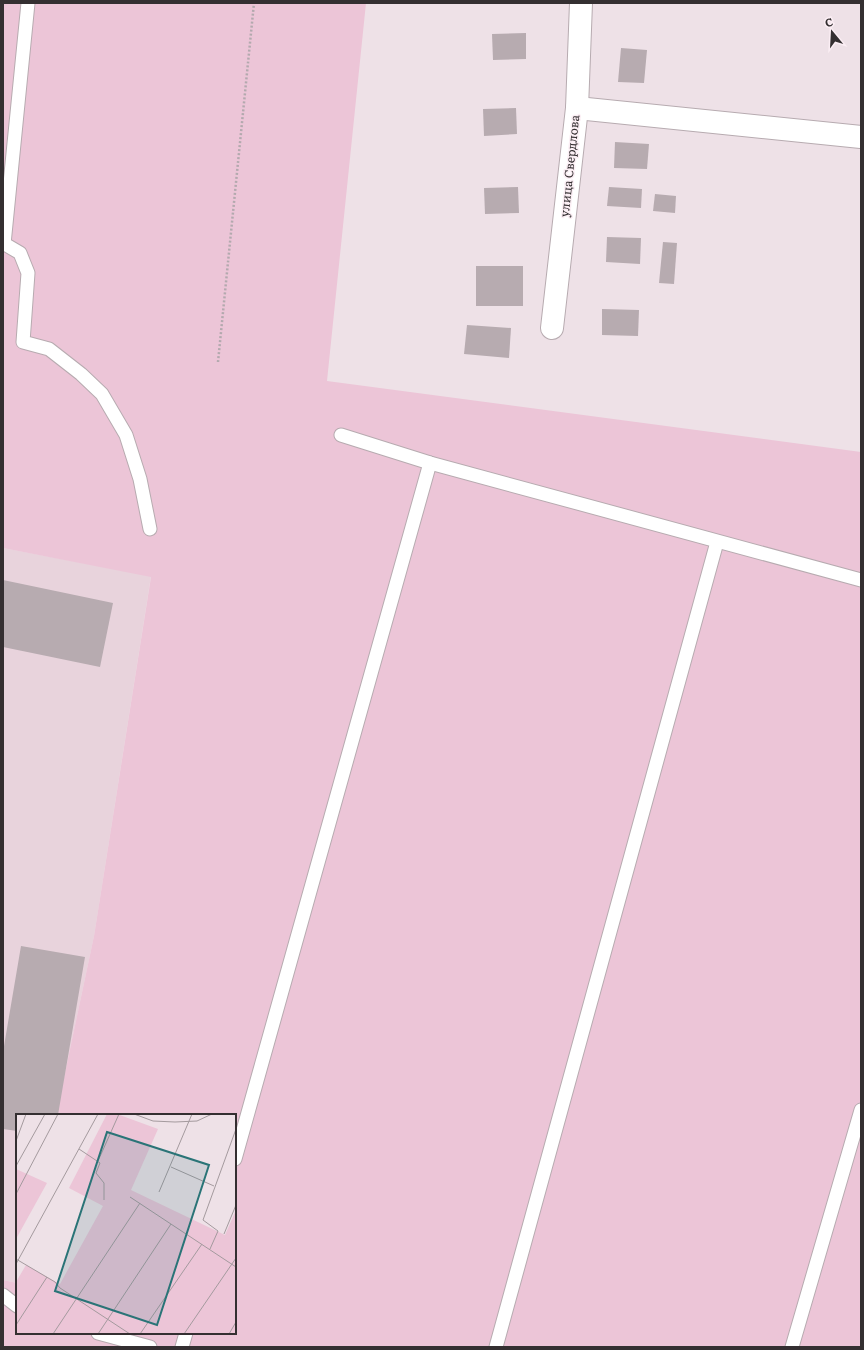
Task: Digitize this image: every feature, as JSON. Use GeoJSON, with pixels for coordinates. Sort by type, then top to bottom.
{"type":"FeatureCollection","features":[{"type":"Feature","properties":{"kind":"street","name":"улица Свердлова"},"geometry":{"type":"LineString","coordinates":[[552,328],[577,108],[581,3]]}},
{"type":"Feature","properties":{"kind":"street"},"geometry":{"type":"LineString","coordinates":[[577,108],[861,136]]}},
{"type":"Feature","properties":{"kind":"lane"},"geometry":{"type":"LineString","coordinates":[[28,3],[4,244],[20,253],[28,273],[23,342],[49,350],[81,374],[102,394],[126,435],[140,480],[150,529]]}},
{"type":"Feature","properties":{"kind":"lane"},"geometry":{"type":"LineString","coordinates":[[341,435],[430,463],[861,580]]}},
{"type":"Feature","properties":{"kind":"lane"},"geometry":{"type":"LineString","coordinates":[[236,1154],[430,463]]}},
{"type":"Feature","properties":{"kind":"lane"},"geometry":{"type":"LineString","coordinates":[[496,1347],[717,542]]}},
{"type":"Feature","properties":{"kind":"lane"},"geometry":{"type":"LineString","coordinates":[[792,1347],[861,1110]]}},
{"type":"Feature","properties":{"kind":"lane"},"geometry":{"type":"LineString","coordinates":[[3,1295],[16,1305]]}},
{"type":"Feature","properties":{"kind":"lane"},"geometry":{"type":"LineString","coordinates":[[102,1334],[150,1347]]}},
{"type":"Feature","properties":{"kind":"lane"},"geometry":{"type":"LineString","coordinates":[[182,1347],[186,1334]]}},
{"type":"Feature","properties":{"kind":"path"},"geometry":{"type":"LineString","coordinates":[[218,362],[254,3]]}},
{"type":"Feature","properties":{"kind":"shaded area"},"geometry":{"type":"Polygon","coordinates":[[[3,3],[366,3],[327,381],[861,452],[861,1347],[3,1347],[3,1280],[16,1283],[16,1334],[236,1334],[236,1114],[56,1114],[94,936],[151,577],[3,548],[3,3]]]}},
{"type":"Feature","properties":{"kind":"shaded area"},"geometry":{"type":"Polygon","coordinates":[[[3,548],[151,576],[94,936],[56,1114],[16,1114],[16,1283],[3,1280],[3,548]]]}},
{"type":"Feature","properties":{"kind":"building"},"geometry":{"type":"Polygon","coordinates":[[[526,33],[526,59],[493,60],[492,34],[526,33]]]}},
{"type":"Feature","properties":{"kind":"building"},"geometry":{"type":"Polygon","coordinates":[[[621,48],[647,50],[644,83],[618,82],[621,48]]]}},
{"type":"Feature","properties":{"kind":"building"},"geometry":{"type":"Polygon","coordinates":[[[516,108],[517,134],[484,136],[483,109],[516,108]]]}},
{"type":"Feature","properties":{"kind":"building"},"geometry":{"type":"Polygon","coordinates":[[[615,142],[649,144],[647,169],[614,168],[615,142]]]}},
{"type":"Feature","properties":{"kind":"building"},"geometry":{"type":"Polygon","coordinates":[[[518,187],[519,213],[485,214],[484,188],[518,187]]]}},
{"type":"Feature","properties":{"kind":"building"},"geometry":{"type":"Polygon","coordinates":[[[609,187],[642,189],[641,208],[607,206],[609,187]]]}},
{"type":"Feature","properties":{"kind":"building"},"geometry":{"type":"Polygon","coordinates":[[[655,194],[676,196],[675,213],[653,211],[655,194]]]}},
{"type":"Feature","properties":{"kind":"building"},"geometry":{"type":"Polygon","coordinates":[[[607,237],[641,238],[640,264],[606,262],[607,237]]]}},
{"type":"Feature","properties":{"kind":"building"},"geometry":{"type":"Polygon","coordinates":[[[663,242],[677,243],[674,284],[659,283],[663,242]]]}},
{"type":"Feature","properties":{"kind":"building"},"geometry":{"type":"Polygon","coordinates":[[[476,266],[523,266],[523,306],[476,306],[476,266]]]}},
{"type":"Feature","properties":{"kind":"building"},"geometry":{"type":"Polygon","coordinates":[[[602,309],[639,310],[638,336],[602,335],[602,309]]]}},
{"type":"Feature","properties":{"kind":"building"},"geometry":{"type":"Polygon","coordinates":[[[467,325],[511,328],[509,358],[464,354],[467,325]]]}},
{"type":"Feature","properties":{"kind":"building"},"geometry":{"type":"Polygon","coordinates":[[[3,580],[113,603],[100,667],[3,647],[3,580]]]}},
{"type":"Feature","properties":{"kind":"building"},"geometry":{"type":"Polygon","coordinates":[[[21,946],[85,957],[58,1114],[16,1114],[16,1131],[3,1129],[3,1052],[21,946]]]}}]}
